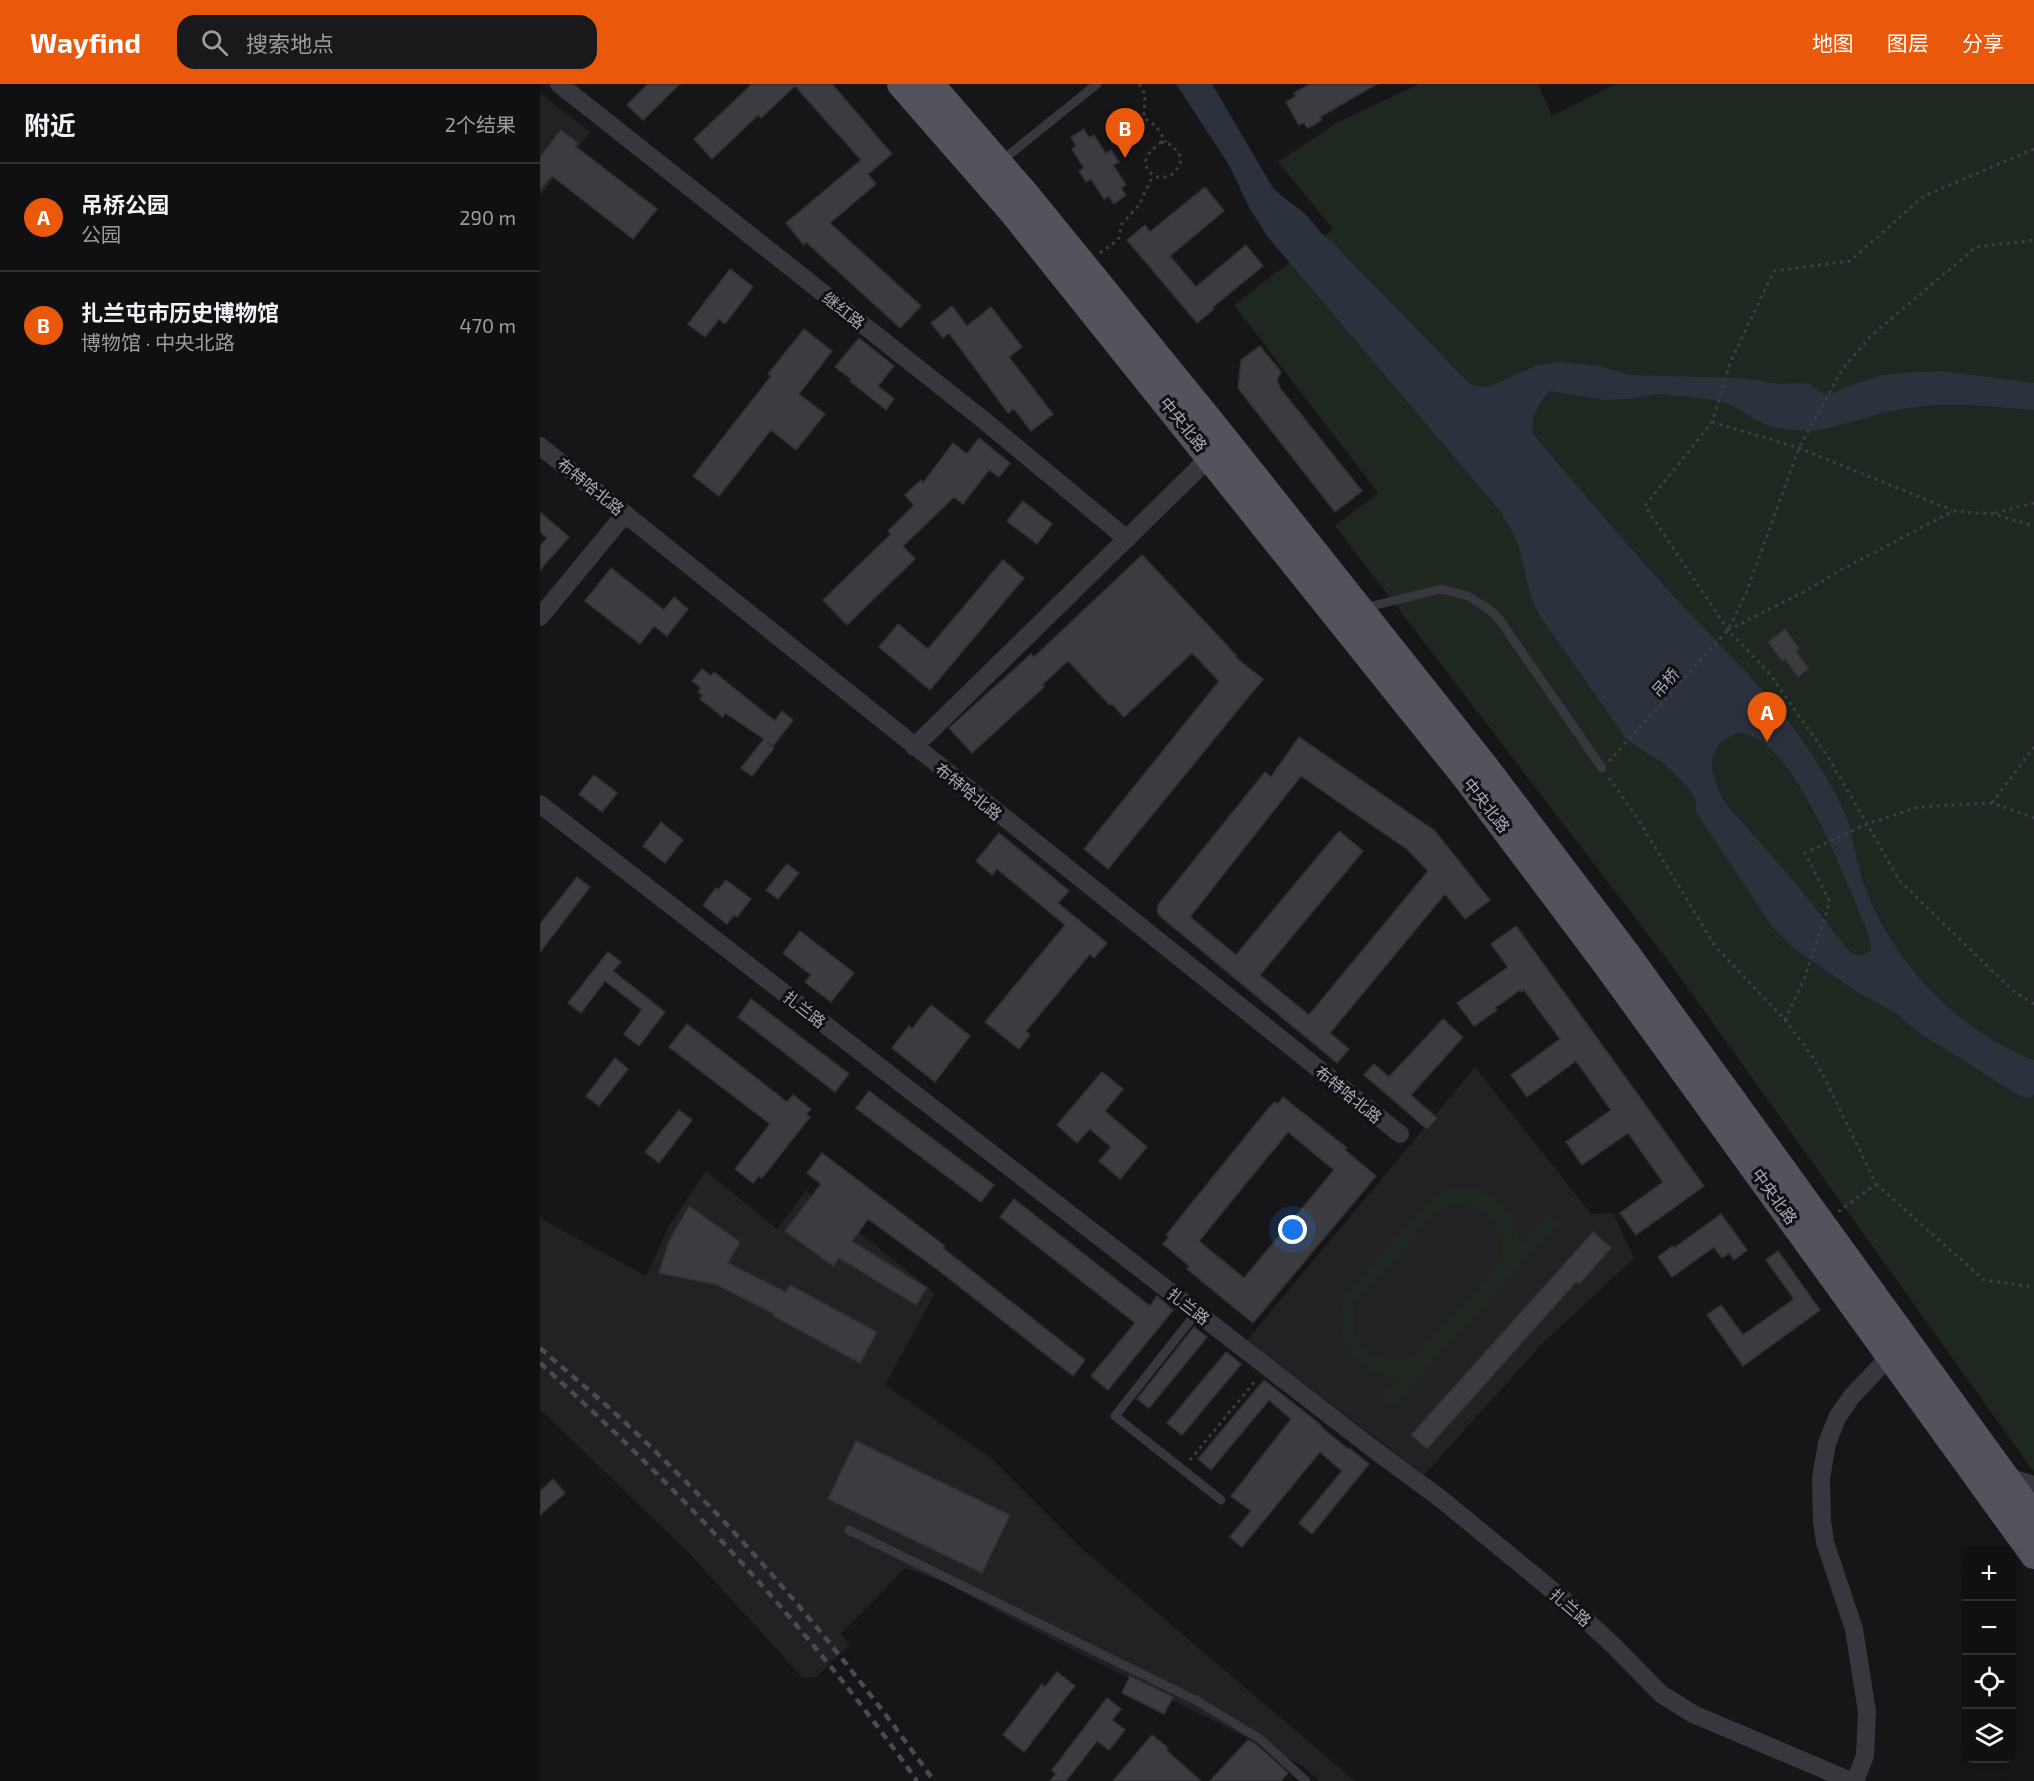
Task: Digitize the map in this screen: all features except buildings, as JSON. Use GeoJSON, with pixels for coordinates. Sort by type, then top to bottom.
{"type":"FeatureCollection","features":[{"type":"Feature","properties":{"kind":"main road","name":"中央北路"},"geometry":{"type":"LineString","coordinates":[[901,84],[1011,210],[1468,780],[1535,867],[2034,1555]]}},
{"type":"Feature","properties":{"kind":"main road","name":"中央北路"},"geometry":{"type":"LineString","coordinates":[[930,84],[998,163],[1214,426],[1559,863],[2034,1517]]}},
{"type":"Feature","properties":{"kind":"street","name":"继红路"},"geometry":{"type":"LineString","coordinates":[[559,84],[981,418],[1127,539]]}},
{"type":"Feature","properties":{"kind":"street","name":"布特哈北路"},"geometry":{"type":"LineString","coordinates":[[540,446],[1400,1134]]}},
{"type":"Feature","properties":{"kind":"street"},"geometry":{"type":"LineString","coordinates":[[914,747],[1210,457]]}},
{"type":"Feature","properties":{"kind":"street"},"geometry":{"type":"LineString","coordinates":[[540,617],[625,514]]}},
{"type":"Feature","properties":{"kind":"street","name":"扎兰路"},"geometry":{"type":"LineString","coordinates":[[540,804],[1441,1499],[1563,1599],[1671,1702],[1693,1714],[1853,1781]]}},
{"type":"Feature","properties":{"kind":"street"},"geometry":{"type":"LineString","coordinates":[[1853,1781],[1865,1756],[1867,1712],[1854,1629],[1825,1542],[1821,1479],[1827,1443],[1838,1416],[1852,1396],[1891,1355]]}},
{"type":"Feature","properties":{"kind":"street"},"geometry":{"type":"LineString","coordinates":[[2005,1476],[2034,1485]]}},
{"type":"Feature","properties":{"kind":"lane"},"geometry":{"type":"LineString","coordinates":[[998,163],[1097,84]]}},
{"type":"Feature","properties":{"kind":"lane"},"geometry":{"type":"LineString","coordinates":[[1359,609],[1441,589],[1462,594],[1480,602],[1499,619],[1602,768]]}},
{"type":"Feature","properties":{"kind":"lane"},"geometry":{"type":"LineString","coordinates":[[1197,1312],[1114,1416],[1221,1500]]}},
{"type":"Feature","properties":{"kind":"lane"},"geometry":{"type":"LineString","coordinates":[[849,1530],[1199,1702],[1260,1739],[1306,1781]]}},
{"type":"Feature","properties":{"kind":"path"},"geometry":{"type":"LineString","coordinates":[[1139,84],[1145,94],[1144,118],[1156,126],[1166,142],[1172,145],[1181,157],[1179,168],[1171,175],[1165,177],[1154,175],[1146,167],[1146,157],[1161,142],[1166,142]]}},
{"type":"Feature","properties":{"kind":"path"},"geometry":{"type":"LineString","coordinates":[[2034,149],[1924,196],[1851,261],[1774,271],[1730,363],[1712,422],[1645,506],[1728,630],[1769,674],[1828,758],[1900,881],[2013,991],[2034,1004]]}},
{"type":"Feature","properties":{"kind":"path"},"geometry":{"type":"LineString","coordinates":[[1083,266],[1118,240],[1122,224],[1139,205],[1154,175]]}},
{"type":"Feature","properties":{"kind":"path"},"geometry":{"type":"LineString","coordinates":[[1728,630],[1747,591],[1799,448],[1843,368],[1872,335],[1976,247],[2034,240]]}},
{"type":"Feature","properties":{"kind":"path"},"geometry":{"type":"LineString","coordinates":[[1712,422],[1799,448],[1953,511],[1993,514],[2034,526]]}},
{"type":"Feature","properties":{"kind":"path"},"geometry":{"type":"LineString","coordinates":[[1993,514],[2034,503]]}},
{"type":"Feature","properties":{"kind":"path"},"geometry":{"type":"LineString","coordinates":[[1728,630],[1800,594],[1953,511]]}},
{"type":"Feature","properties":{"kind":"path","name":"吊桥"},"geometry":{"type":"LineString","coordinates":[[1620,749],[1728,630]]}},
{"type":"Feature","properties":{"kind":"path"},"geometry":{"type":"LineString","coordinates":[[1992,803],[2034,747]]}},
{"type":"Feature","properties":{"kind":"path"},"geometry":{"type":"LineString","coordinates":[[1602,768],[1638,819],[1715,946],[1785,1020],[1806,1047],[1824,1077],[1876,1184],[1984,1280],[2034,1287]]}},
{"type":"Feature","properties":{"kind":"path"},"geometry":{"type":"LineString","coordinates":[[1785,1020],[1805,977],[1830,902],[1805,853],[1857,828],[1918,807],[1992,803],[2034,818]]}},
{"type":"Feature","properties":{"kind":"path"},"geometry":{"type":"LineString","coordinates":[[1822,1223],[1876,1184]]}},
{"type":"Feature","properties":{"kind":"path"},"geometry":{"type":"LineString","coordinates":[[1183,1469],[1267,1367]]}},
{"type":"Feature","properties":{"kind":"shaded area"},"geometry":{"type":"Polygon","coordinates":[[[1419,84],[1538,84],[1552,116],[1616,84],[2034,84],[2034,1472],[1666,958],[1335,526],[1378,493],[1234,305],[1333,229],[1278,162],[1336,123],[1419,84]]]}},
{"type":"Feature","properties":{"kind":"shaded area"},"geometry":{"type":"Polygon","coordinates":[[[540,93],[590,132],[540,196],[540,93]]]}},
{"type":"Feature","properties":{"kind":"shaded area"},"geometry":{"type":"Polygon","coordinates":[[[1475,1067],[1591,1214],[1613,1213],[1634,1258],[1541,1345],[1424,1475],[1247,1340],[1475,1067]]]}},
{"type":"Feature","properties":{"kind":"shaded area"},"geometry":{"type":"Polygon","coordinates":[[[706,1171],[777,1229],[806,1190],[935,1293],[885,1385],[991,1458],[1081,1548],[1355,1781],[1320,1781],[1303,1766],[948,1584],[905,1568],[841,1634],[850,1645],[816,1677],[803,1678],[691,1555],[540,1409],[540,1218],[646,1276],[669,1226],[706,1171]]]}},
{"type":"Feature","properties":{"kind":"shaded area"},"geometry":{"type":"Polygon","coordinates":[[[1452,1189],[1475,1190],[1495,1198],[1503,1205],[1514,1222],[1520,1245],[1549,1213],[1560,1223],[1392,1407],[1381,1397],[1399,1378],[1369,1369],[1349,1351],[1343,1339],[1340,1311],[1344,1295],[1433,1197],[1452,1189]],[[1456,1205],[1439,1210],[1357,1301],[1354,1329],[1366,1349],[1376,1356],[1402,1359],[1416,1355],[1499,1264],[1501,1242],[1494,1223],[1487,1215],[1468,1206],[1456,1205]]]}},
{"type":"Feature","properties":{"kind":"water"},"geometry":{"type":"Polygon","coordinates":[[[1176,84],[1212,84],[1273,188],[1303,212],[1470,384],[1476,386],[1490,386],[1535,366],[1559,362],[1600,366],[1629,375],[1740,378],[1779,384],[1802,383],[1810,384],[1823,393],[1830,394],[1883,375],[1922,372],[1942,371],[2034,383],[2034,410],[1971,405],[1924,406],[1896,410],[1813,431],[1788,430],[1770,426],[1730,404],[1717,400],[1661,394],[1605,400],[1550,391],[1536,411],[1533,434],[1667,589],[1749,675],[1795,730],[1840,802],[1849,825],[1859,869],[1868,895],[1896,948],[1934,994],[1957,1015],[1981,1033],[2034,1060],[2034,1095],[2030,1098],[2020,1096],[1915,1030],[1897,1014],[1857,992],[1792,947],[1771,925],[1696,812],[1696,800],[1690,790],[1666,765],[1627,740],[1542,619],[1530,592],[1518,544],[1500,511],[1267,236],[1250,209],[1229,165],[1176,84]],[[1738,733],[1718,746],[1712,763],[1720,794],[1850,952],[1863,955],[1871,950],[1869,935],[1817,817],[1779,757],[1758,739],[1738,733]]]}},
{"type":"Feature","properties":{"kind":"railway"},"geometry":{"type":"LineString","coordinates":[[540,1348],[663,1459],[746,1546],[825,1637],[934,1781]]}},
{"type":"Feature","properties":{"kind":"railway"},"geometry":{"type":"LineString","coordinates":[[540,1363],[643,1460],[740,1561],[832,1668],[917,1781]]}},
{"type":"Feature","properties":{"kind":"place","name":"扎兰屯市历史博物馆"},"geometry":{"type":"Point","coordinates":[1125,158]}},
{"type":"Feature","properties":{"kind":"place","name":"吊桥公园"},"geometry":{"type":"Point","coordinates":[1767,742]}}]}
